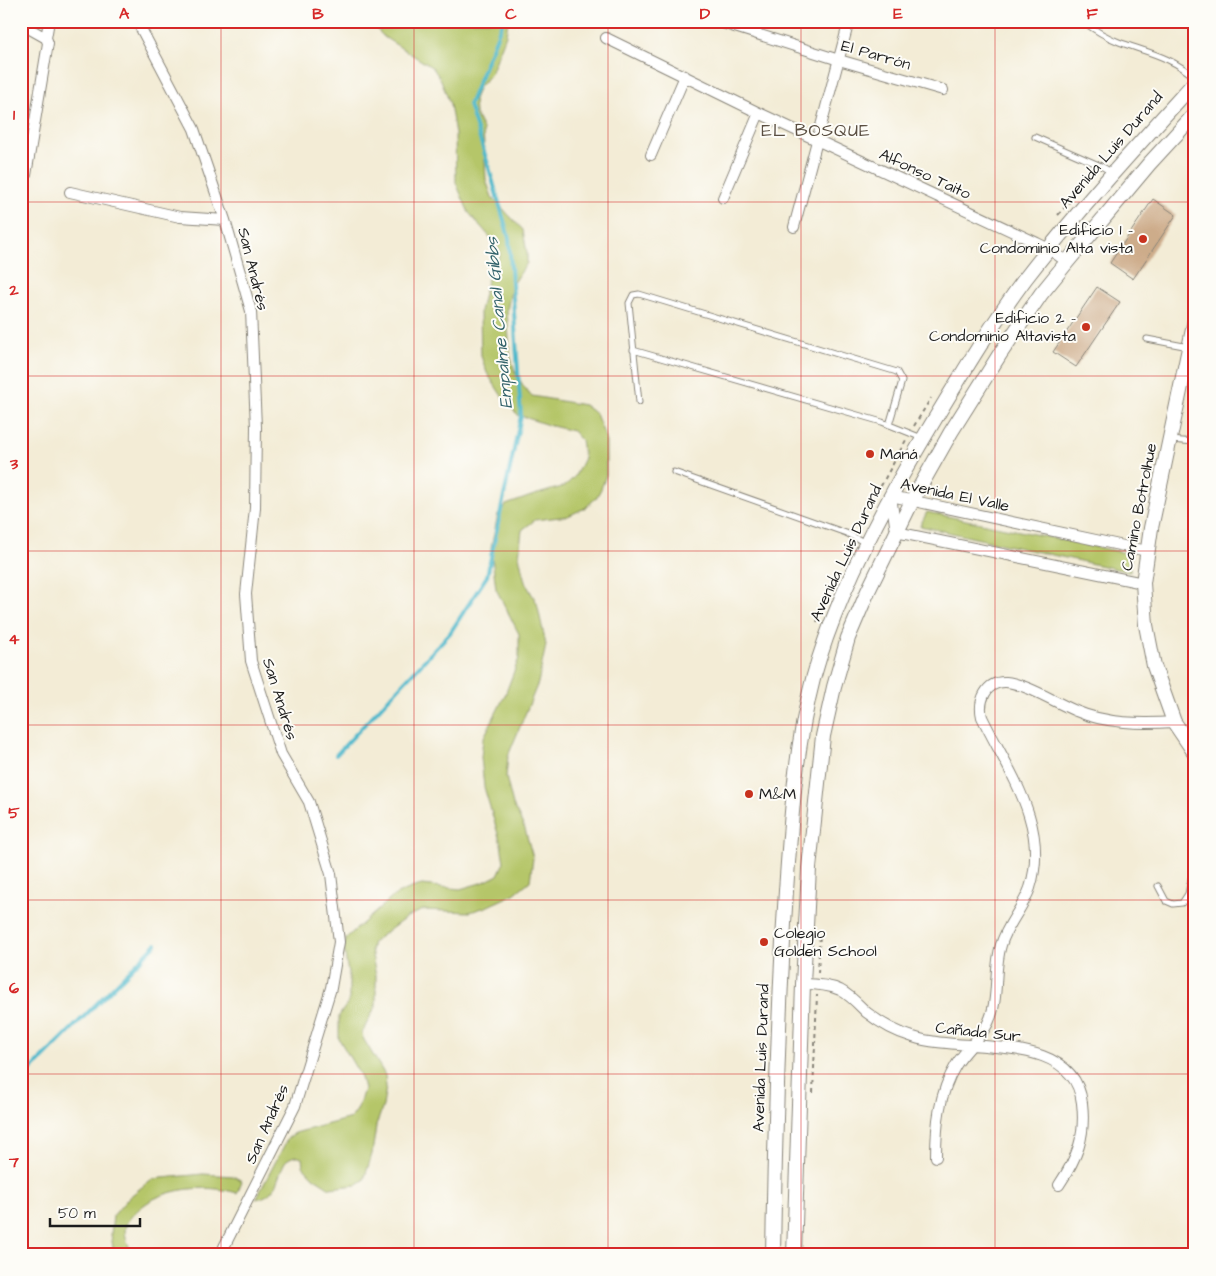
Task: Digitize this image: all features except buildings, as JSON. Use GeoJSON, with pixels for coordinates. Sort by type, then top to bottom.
{"type":"FeatureCollection","features":[{"type":"Feature","properties":{"kind":"street"},"geometry":{"type":"LineString","coordinates":[[26,175],[48,43],[46,38],[49,21]]}},
{"type":"Feature","properties":{"kind":"street","name":"San Andrés"},"geometry":{"type":"LineString","coordinates":[[138,21],[194,129],[225,220],[251,312],[256,427],[255,508],[246,594],[251,661],[281,754],[309,802],[331,874],[339,942],[331,988],[295,1106],[224,1247],[223,1255]]}},
{"type":"Feature","properties":{"kind":"street","name":"El Parrón"},"geometry":{"type":"LineString","coordinates":[[716,21],[839,60],[943,90]]}},
{"type":"Feature","properties":{"kind":"street"},"geometry":{"type":"LineString","coordinates":[[794,228],[849,21]]}},
{"type":"Feature","properties":{"kind":"street"},"geometry":{"type":"LineString","coordinates":[[21,24],[46,38]]}},
{"type":"Feature","properties":{"kind":"street","name":"Alfonso Taito"},"geometry":{"type":"LineString","coordinates":[[606,38],[759,113],[1049,249],[1067,262]]}},
{"type":"Feature","properties":{"kind":"street"},"geometry":{"type":"LineString","coordinates":[[651,155],[685,76]]}},
{"type":"Feature","properties":{"kind":"street","name":"Avenida Luis Durand"},"geometry":{"type":"LineString","coordinates":[[773,1255],[783,934],[789,849],[800,749],[807,706],[820,656],[838,606],[866,544],[891,496],[916,436],[1002,311],[1049,249],[1113,173],[1195,82]]}},
{"type":"Feature","properties":{"kind":"street"},"geometry":{"type":"LineString","coordinates":[[723,198],[759,113]]}},
{"type":"Feature","properties":{"kind":"street"},"geometry":{"type":"LineString","coordinates":[[794,1255],[803,984],[814,814],[828,711],[840,662],[851,630],[912,501],[951,432],[1000,354],[1041,294],[1067,262],[1149,164],[1195,114]]}},
{"type":"Feature","properties":{"kind":"street"},"geometry":{"type":"LineString","coordinates":[[70,192],[180,217],[225,220]]}},
{"type":"Feature","properties":{"kind":"street","name":"Camino Botrolhue"},"geometry":{"type":"LineString","coordinates":[[1195,320],[1191,355],[1170,440],[1147,551],[1143,583],[1146,625],[1154,666],[1174,722],[1195,753]]}},
{"type":"Feature","properties":{"kind":"street","name":"Avenida El Valle"},"geometry":{"type":"LineString","coordinates":[[896,532],[891,496],[1147,551]]}},
{"type":"Feature","properties":{"kind":"street"},"geometry":{"type":"LineString","coordinates":[[896,532],[1143,583]]}},
{"type":"Feature","properties":{"kind":"street"},"geometry":{"type":"LineString","coordinates":[[936,1157],[937,1127],[943,1094],[956,1065],[983,1032],[991,1016],[995,1001],[1000,948],[1005,934],[1027,897],[1034,863],[1034,836],[1027,807],[982,717],[981,704],[985,693],[994,685],[1005,682],[1030,690],[1078,712],[1095,717],[1132,722],[1174,722]]}},
{"type":"Feature","properties":{"kind":"street","name":"Cañada Sur"},"geometry":{"type":"LineString","coordinates":[[803,984],[840,990],[879,1021],[906,1035],[942,1044],[972,1044],[1019,1050],[1049,1059],[1064,1067],[1075,1080],[1081,1094],[1083,1126],[1082,1138],[1076,1158],[1059,1185]]}},
{"type":"Feature","properties":{"kind":"lane"},"geometry":{"type":"LineString","coordinates":[[1082,21],[1116,41],[1172,61],[1195,78]]}},
{"type":"Feature","properties":{"kind":"lane"},"geometry":{"type":"LineString","coordinates":[[1035,137],[1113,173]]}},
{"type":"Feature","properties":{"kind":"lane"},"geometry":{"type":"LineString","coordinates":[[638,402],[629,303],[633,295],[639,294],[898,372],[902,381],[890,425]]}},
{"type":"Feature","properties":{"kind":"lane"},"geometry":{"type":"LineString","coordinates":[[1147,339],[1191,355]]}},
{"type":"Feature","properties":{"kind":"lane"},"geometry":{"type":"LineString","coordinates":[[633,350],[890,425],[916,436]]}},
{"type":"Feature","properties":{"kind":"lane"},"geometry":{"type":"LineString","coordinates":[[1170,440],[1195,442]]}},
{"type":"Feature","properties":{"kind":"lane"},"geometry":{"type":"LineString","coordinates":[[674,472],[846,533],[866,544]]}},
{"type":"Feature","properties":{"kind":"lane"},"geometry":{"type":"LineString","coordinates":[[1158,886],[1166,901],[1173,904],[1182,903],[1188,894],[1195,859]]}},
{"type":"Feature","properties":{"kind":"path"},"geometry":{"type":"LineString","coordinates":[[1058,216],[1075,195]]}},
{"type":"Feature","properties":{"kind":"path"},"geometry":{"type":"LineString","coordinates":[[876,494],[916,436],[933,395]]}},
{"type":"Feature","properties":{"kind":"path"},"geometry":{"type":"LineString","coordinates":[[814,630],[824,604]]}},
{"type":"Feature","properties":{"kind":"path"},"geometry":{"type":"LineString","coordinates":[[813,1098],[820,925]]}},
{"type":"Feature","properties":{"kind":"green space"},"geometry":{"type":"Polygon","coordinates":[[[369,21],[508,21],[506,35],[491,74],[479,87],[474,99],[475,113],[483,129],[486,180],[492,197],[523,230],[527,253],[527,263],[512,286],[507,310],[510,355],[515,372],[532,396],[584,405],[596,414],[606,439],[606,475],[596,498],[585,508],[568,516],[535,520],[522,530],[519,556],[525,582],[537,603],[546,645],[538,683],[508,756],[506,777],[513,805],[525,829],[533,858],[530,881],[514,894],[470,912],[423,910],[407,917],[373,942],[371,950],[376,976],[376,1005],[362,1033],[363,1038],[385,1075],[386,1087],[383,1106],[376,1126],[372,1154],[364,1180],[356,1185],[330,1188],[313,1177],[303,1166],[302,1158],[295,1156],[285,1162],[273,1190],[269,1194],[256,1199],[288,1138],[295,1133],[351,1118],[357,1110],[364,1089],[361,1077],[339,1039],[339,1016],[349,1001],[349,978],[344,949],[346,938],[395,895],[422,885],[460,889],[484,882],[498,875],[504,862],[501,844],[484,787],[481,757],[483,739],[505,695],[519,658],[519,634],[496,589],[491,548],[498,514],[506,505],[565,486],[575,476],[584,458],[581,440],[573,431],[518,415],[507,404],[487,373],[481,356],[480,311],[487,281],[500,255],[497,245],[469,213],[456,183],[455,134],[450,104],[441,80],[433,68],[384,37],[369,21]]]}},
{"type":"Feature","properties":{"kind":"green space"},"geometry":{"type":"Polygon","coordinates":[[[927,512],[1131,554],[1130,572],[920,526],[927,512]]]}},
{"type":"Feature","properties":{"kind":"green space"},"geometry":{"type":"Polygon","coordinates":[[[203,1174],[233,1176],[242,1181],[237,1193],[199,1188],[172,1192],[148,1202],[133,1215],[126,1225],[126,1236],[132,1255],[114,1255],[111,1234],[113,1216],[128,1198],[152,1179],[203,1174]]]}},
{"type":"Feature","properties":{"kind":"waterway","name":"Empalme Canal Gibbs"},"geometry":{"type":"LineString","coordinates":[[336,755],[450,633],[487,576],[521,416],[509,238],[469,105],[503,21]]}},
{"type":"Feature","properties":{"kind":"waterway","name":"Empalme Canal Gibbs"},"geometry":{"type":"LineString","coordinates":[[21,1080],[156,944]]}},
{"type":"Feature","properties":{"kind":"place","name":"Edificio 1 - Condominio Alta vista"},"geometry":{"type":"Point","coordinates":[1143,239]}},
{"type":"Feature","properties":{"kind":"place","name":"Edificio 2 - Condominio Altavista"},"geometry":{"type":"Point","coordinates":[1086,327]}},
{"type":"Feature","properties":{"kind":"place","name":"Maná"},"geometry":{"type":"Point","coordinates":[870,454]}},
{"type":"Feature","properties":{"kind":"place","name":"M&M"},"geometry":{"type":"Point","coordinates":[749,794]}},
{"type":"Feature","properties":{"kind":"place","name":"Colegio Golden School"},"geometry":{"type":"Point","coordinates":[764,942]}},
{"type":"Feature","properties":{"kind":"district","name":"EL BOSQUE"},"geometry":{"type":"Point","coordinates":[816,130]}}]}
